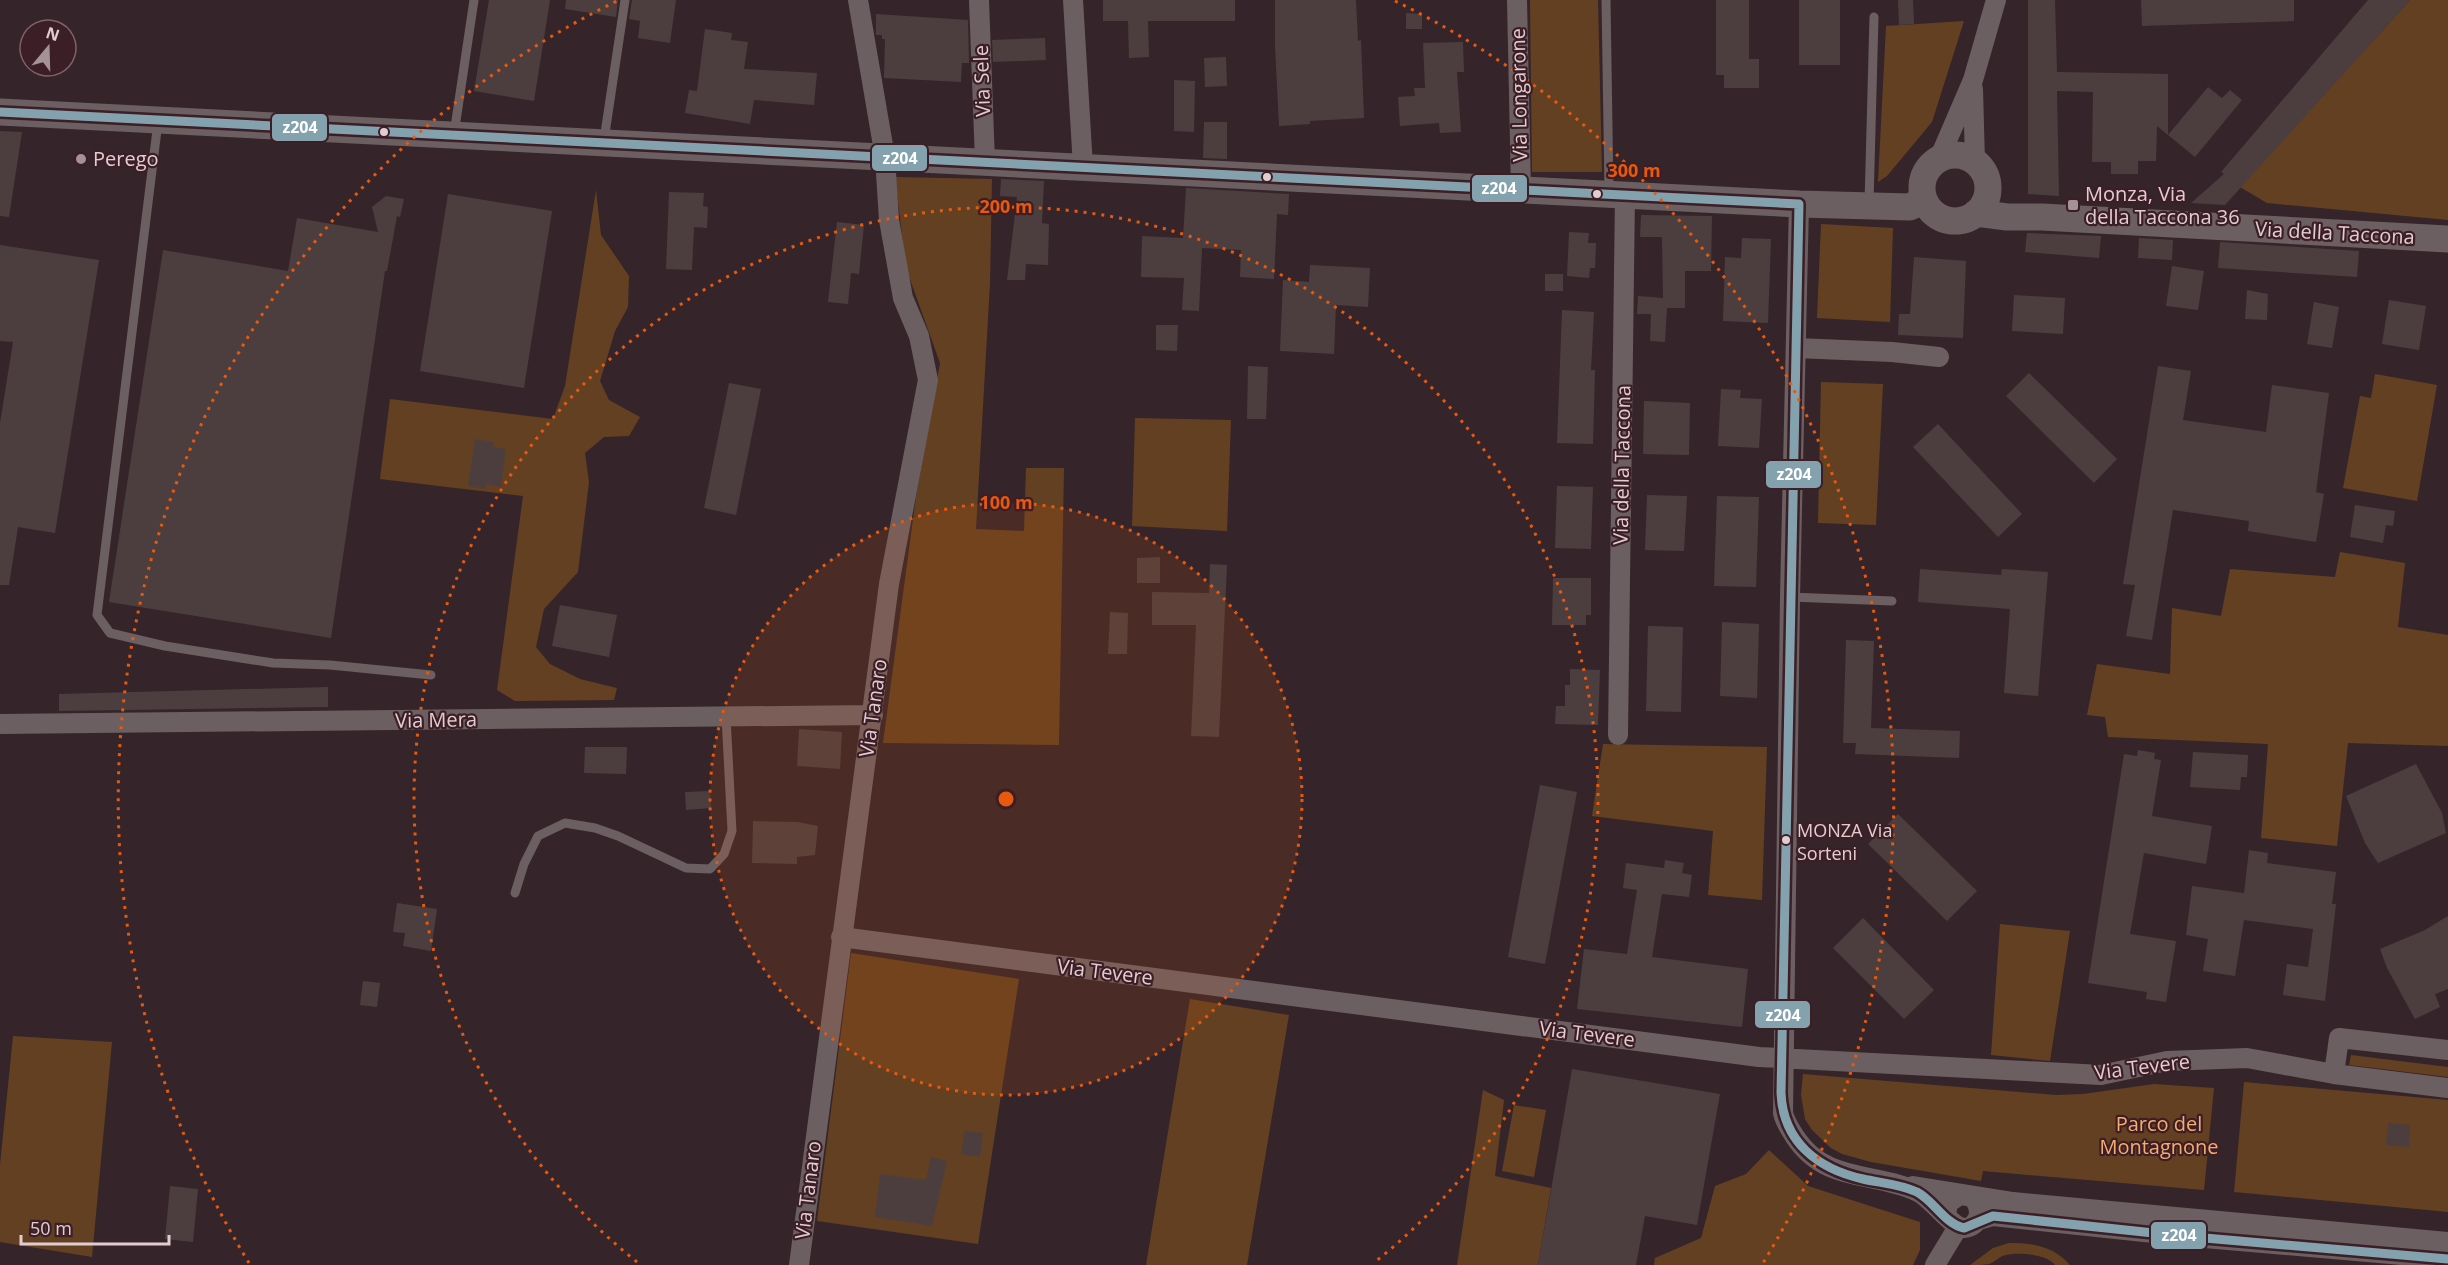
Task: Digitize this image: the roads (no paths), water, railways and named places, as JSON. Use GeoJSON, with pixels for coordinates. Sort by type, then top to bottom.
{"type":"FeatureCollection","features":[{"type":"Feature","properties":{"kind":"main road"},"geometry":{"type":"LineString","coordinates":[[0,112],[1617,195],[1910,207],[1924,199],[1923,180],[1932,164],[1940,159],[1958,155],[1975,162],[1982,169],[1982,201]]}},
{"type":"Feature","properties":{"kind":"main road","name":"Via della Taccona"},"geometry":{"type":"LineString","coordinates":[[1924,199],[1937,215],[1946,220],[1967,218],[1982,201],[2007,217],[2448,239]]}},
{"type":"Feature","properties":{"kind":"street","name":"Via Tanaro"},"geometry":{"type":"LineString","coordinates":[[799,1265],[889,584],[928,380],[919,336],[903,298],[888,220],[885,157],[858,0]]}},
{"type":"Feature","properties":{"kind":"street","name":"Via Sele"},"geometry":{"type":"LineString","coordinates":[[979,0],[985,162]]}},
{"type":"Feature","properties":{"kind":"street"},"geometry":{"type":"LineString","coordinates":[[1073,0],[1083,167]]}},
{"type":"Feature","properties":{"kind":"street","name":"Via Longarone"},"geometry":{"type":"LineString","coordinates":[[1517,0],[1521,190]]}},
{"type":"Feature","properties":{"kind":"street"},"geometry":{"type":"LineString","coordinates":[[1940,159],[1973,80],[1996,0]]}},
{"type":"Feature","properties":{"kind":"street"},"geometry":{"type":"LineString","coordinates":[[1973,80],[1975,162]]}},
{"type":"Feature","properties":{"kind":"street","name":"Via della Taccona"},"geometry":{"type":"LineString","coordinates":[[1617,195],[1618,735]]}},
{"type":"Feature","properties":{"kind":"street"},"geometry":{"type":"LineString","coordinates":[[1799,204],[1782,1059],[1783,1113],[1787,1125],[1799,1144],[1814,1159],[1833,1169],[1857,1177],[1896,1185],[2448,1259]]}},
{"type":"Feature","properties":{"kind":"street"},"geometry":{"type":"LineString","coordinates":[[1796,348],[1939,357]]}},
{"type":"Feature","properties":{"kind":"street","name":"Via Mera"},"geometry":{"type":"LineString","coordinates":[[0,724],[873,715]]}},
{"type":"Feature","properties":{"kind":"street","name":"Via Tevere"},"geometry":{"type":"LineString","coordinates":[[841,937],[1782,1059],[2101,1075],[2167,1061],[2247,1058],[2334,1074],[2448,1088]]}},
{"type":"Feature","properties":{"kind":"street"},"geometry":{"type":"LineString","coordinates":[[2334,1074],[2339,1038],[2448,1050]]}},
{"type":"Feature","properties":{"kind":"street"},"geometry":{"type":"LineString","coordinates":[[1896,1185],[1923,1195],[1960,1221],[1993,1216],[2182,1236],[2424,1254],[2448,1242]]}},
{"type":"Feature","properties":{"kind":"street"},"geometry":{"type":"LineString","coordinates":[[1935,1265],[1960,1221],[1979,1214],[1974,1199],[1965,1195],[1958,1195],[1951,1199],[1946,1207],[1960,1221]]}},
{"type":"Feature","properties":{"kind":"lane"},"geometry":{"type":"LineString","coordinates":[[454,135],[474,0]]}},
{"type":"Feature","properties":{"kind":"lane"},"geometry":{"type":"LineString","coordinates":[[604,142],[625,0]]}},
{"type":"Feature","properties":{"kind":"lane"},"geometry":{"type":"LineString","coordinates":[[1606,0],[1617,195]]}},
{"type":"Feature","properties":{"kind":"lane"},"geometry":{"type":"LineString","coordinates":[[1869,206],[1874,17]]}},
{"type":"Feature","properties":{"kind":"lane"},"geometry":{"type":"LineString","coordinates":[[159,120],[97,615],[110,633],[165,646],[273,663],[330,665],[431,675]]}},
{"type":"Feature","properties":{"kind":"lane"},"geometry":{"type":"LineString","coordinates":[[1790,597],[1892,601]]}},
{"type":"Feature","properties":{"kind":"lane"},"geometry":{"type":"LineString","coordinates":[[515,893],[524,864],[538,836],[565,823],[595,828],[618,836],[686,868],[710,868],[724,854],[732,831],[726,717]]}},
{"type":"Feature","properties":{"kind":"place","name":"Perego"},"geometry":{"type":"Point","coordinates":[81,159]}},
{"type":"Feature","properties":{"kind":"place","name":"Monza, Via della Taccona 36"},"geometry":{"type":"Point","coordinates":[2073,205]}},
{"type":"Feature","properties":{"kind":"place","name":"MONZA Via Sorteni"},"geometry":{"type":"Point","coordinates":[1786,840]}},
{"type":"Feature","properties":{"kind":"park label","name":"Parco del Montagnone"},"geometry":{"type":"Point","coordinates":[2159,1136]}}]}
